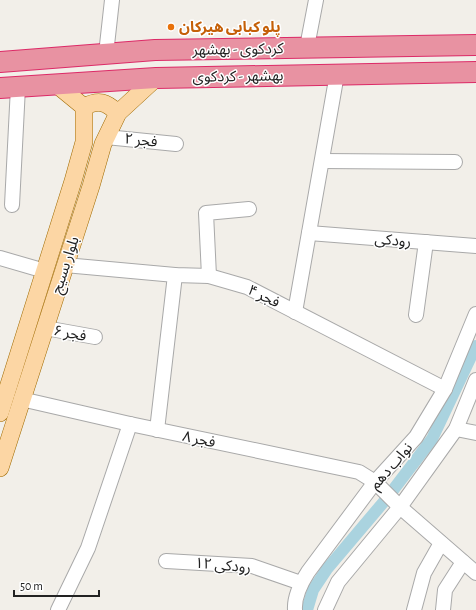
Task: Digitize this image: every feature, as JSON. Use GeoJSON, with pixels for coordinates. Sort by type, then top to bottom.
{"type":"FeatureCollection","features":[{"type":"Feature","properties":{"kind":"highway"},"geometry":{"type":"LineString","coordinates":[[445,45],[445,71]]}},
{"type":"Feature","properties":{"kind":"highway","name":"کردکوی - بهشهر"},"geometry":{"type":"LineString","coordinates":[[0,62],[155,50],[476,45]]}},
{"type":"Feature","properties":{"kind":"highway","name":"بهشهر - کردکوی"},"geometry":{"type":"LineString","coordinates":[[9,87],[156,78],[445,71],[476,72]]}},
{"type":"Feature","properties":{"kind":"main road","name":"بلوار بسیج"},"geometry":{"type":"LineString","coordinates":[[0,468],[21,399],[91,186],[103,144],[118,113],[156,78]]}},
{"type":"Feature","properties":{"kind":"main road"},"geometry":{"type":"LineString","coordinates":[[56,84],[84,107],[92,103],[105,103],[118,113]]}},
{"type":"Feature","properties":{"kind":"main road","name":"بلوار بسیج"},"geometry":{"type":"LineString","coordinates":[[0,413],[45,272],[84,142],[84,107]]}},
{"type":"Feature","properties":{"kind":"street"},"geometry":{"type":"LineString","coordinates":[[106,54],[112,0]]}},
{"type":"Feature","properties":{"kind":"street"},"geometry":{"type":"LineString","coordinates":[[307,48],[316,0]]}},
{"type":"Feature","properties":{"kind":"street"},"geometry":{"type":"LineString","coordinates":[[295,312],[337,74]]}},
{"type":"Feature","properties":{"kind":"street"},"geometry":{"type":"LineString","coordinates":[[9,87],[12,205]]}},
{"type":"Feature","properties":{"kind":"street","name":"فجر ۲"},"geometry":{"type":"LineString","coordinates":[[106,137],[176,144]]}},
{"type":"Feature","properties":{"kind":"street"},"geometry":{"type":"LineString","coordinates":[[322,161],[454,162]]}},
{"type":"Feature","properties":{"kind":"street"},"geometry":{"type":"LineString","coordinates":[[209,276],[206,213],[249,209]]}},
{"type":"Feature","properties":{"kind":"street","name":"رودکی"},"geometry":{"type":"LineString","coordinates":[[310,233],[476,246]]}},
{"type":"Feature","properties":{"kind":"street"},"geometry":{"type":"LineString","coordinates":[[416,315],[426,242]]}},
{"type":"Feature","properties":{"kind":"street"},"geometry":{"type":"LineString","coordinates":[[0,258],[45,272]]}},
{"type":"Feature","properties":{"kind":"street","name":"فجر ۴"},"geometry":{"type":"LineString","coordinates":[[65,266],[175,275],[209,276],[247,287],[445,389]]}},
{"type":"Feature","properties":{"kind":"street"},"geometry":{"type":"LineString","coordinates":[[157,430],[175,275]]}},
{"type":"Feature","properties":{"kind":"street","name":"نواب دهم"},"geometry":{"type":"LineString","coordinates":[[295,610],[294,603],[301,583],[375,482],[416,437],[445,389],[476,314]]}},
{"type":"Feature","properties":{"kind":"street","name":"فجر ۶"},"geometry":{"type":"LineString","coordinates":[[44,328],[95,338]]}},
{"type":"Feature","properties":{"kind":"street","name":"نواب دهم"},"geometry":{"type":"LineString","coordinates":[[325,610],[338,582],[400,507],[456,429],[476,380]]}},
{"type":"Feature","properties":{"kind":"street","name":"فجر ۸"},"geometry":{"type":"LineString","coordinates":[[21,399],[157,430],[359,472],[375,482],[400,507],[476,573]]}},
{"type":"Feature","properties":{"kind":"street"},"geometry":{"type":"LineString","coordinates":[[58,610],[88,548],[130,424]]}},
{"type":"Feature","properties":{"kind":"street"},"geometry":{"type":"LineString","coordinates":[[456,429],[476,433]]}},
{"type":"Feature","properties":{"kind":"street"},"geometry":{"type":"LineString","coordinates":[[414,610],[424,573],[441,543]]}},
{"type":"Feature","properties":{"kind":"street","name":"رودکی ۱۲"},"geometry":{"type":"LineString","coordinates":[[166,561],[252,566],[301,583]]}},
{"type":"Feature","properties":{"kind":"street"},"geometry":{"type":"LineString","coordinates":[[443,610],[445,590],[463,562]]}},
{"type":"Feature","properties":{"kind":"waterway"},"geometry":{"type":"LineString","coordinates":[[307,610],[313,590],[327,569],[387,498],[432,439],[476,346]]}},
{"type":"Feature","properties":{"kind":"place","name":"پلو کبابی هیرکان"},"geometry":{"type":"Point","coordinates":[171,27]}}]}
